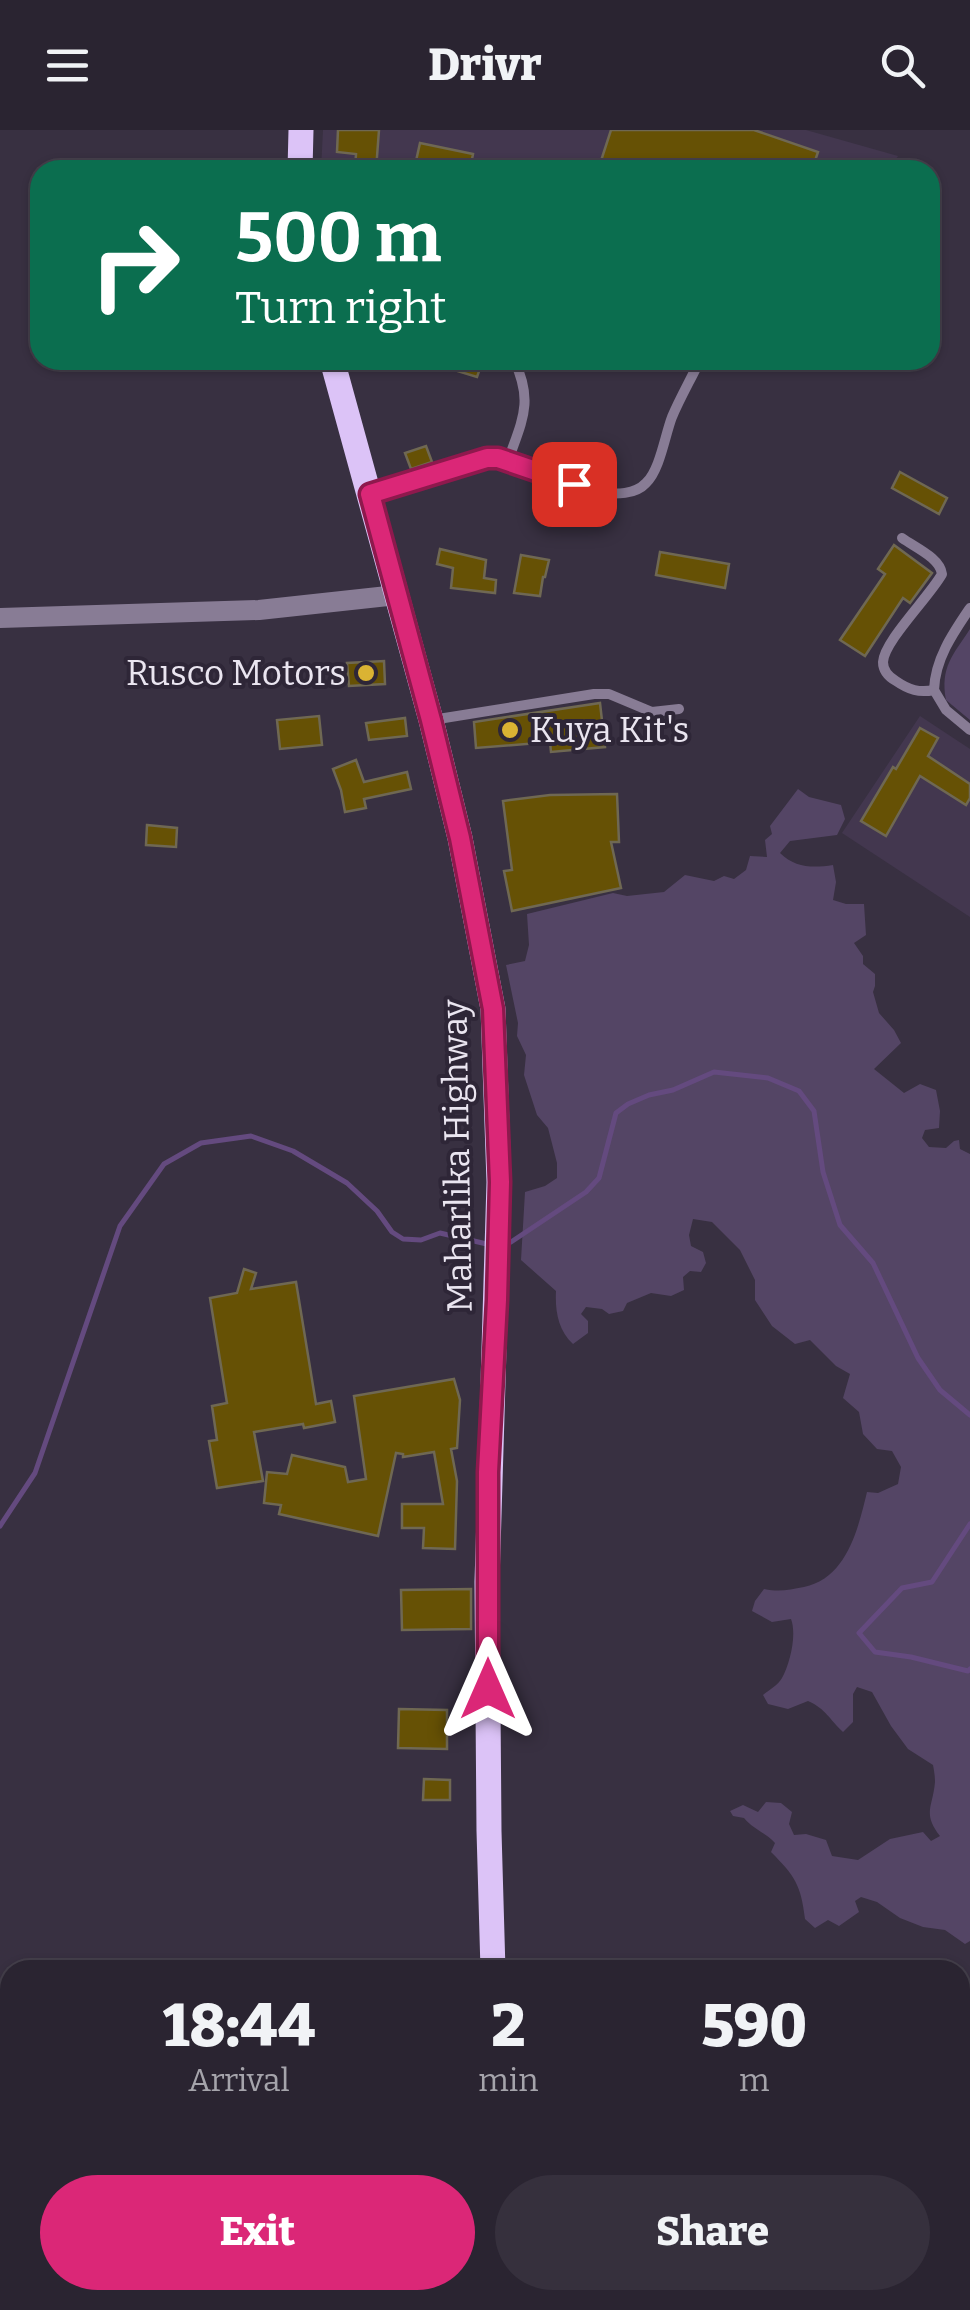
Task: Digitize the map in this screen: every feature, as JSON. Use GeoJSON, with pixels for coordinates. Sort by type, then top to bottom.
{"type":"FeatureCollection","features":[{"type":"Feature","properties":{"kind":"main road"},"geometry":{"type":"LineString","coordinates":[[300,160],[301,130]]}},
{"type":"Feature","properties":{"kind":"main road","name":"Maharlika Highway"},"geometry":{"type":"LineString","coordinates":[[335,370],[431,720],[460,838],[493,1009],[500,1182],[486,1582],[494,1960]]}},
{"type":"Feature","properties":{"kind":"street"},"geometry":{"type":"LineString","coordinates":[[0,618],[259,610],[397,596]]}},
{"type":"Feature","properties":{"kind":"lane"},"geometry":{"type":"LineString","coordinates":[[508,461],[526,404],[519,370]]}},
{"type":"Feature","properties":{"kind":"lane"},"geometry":{"type":"LineString","coordinates":[[370,494],[487,458],[508,461],[601,493],[635,490],[652,475],[672,417],[695,370]]}},
{"type":"Feature","properties":{"kind":"lane"},"geometry":{"type":"LineString","coordinates":[[902,538],[937,563],[942,574],[891,642],[884,666],[887,675],[900,685],[922,692],[934,690]]}},
{"type":"Feature","properties":{"kind":"lane"},"geometry":{"type":"LineString","coordinates":[[970,608],[950,638],[937,670],[934,690],[946,710],[970,730]]}},
{"type":"Feature","properties":{"kind":"lane"},"geometry":{"type":"LineString","coordinates":[[431,720],[594,694],[608,694],[652,712],[680,709]]}},
{"type":"Feature","properties":{"kind":"shaded area"},"geometry":{"type":"Polygon","coordinates":[[[323,130],[806,130],[898,156],[895,160],[322,160],[323,130]]]}},
{"type":"Feature","properties":{"kind":"shaded area"},"geometry":{"type":"Polygon","coordinates":[[[970,629],[970,720],[946,700],[945,679],[949,662],[970,629]]]}},
{"type":"Feature","properties":{"kind":"shaded area"},"geometry":{"type":"Polygon","coordinates":[[[920,716],[970,749],[970,917],[842,833],[920,716]]]}},
{"type":"Feature","properties":{"kind":"shaded area"},"geometry":{"type":"Polygon","coordinates":[[[798,789],[809,797],[841,805],[845,819],[837,835],[790,841],[780,853],[805,866],[833,865],[833,900],[864,904],[866,935],[854,943],[863,956],[863,964],[875,974],[873,992],[879,1013],[901,1043],[874,1069],[904,1093],[920,1084],[936,1090],[939,1128],[925,1130],[922,1138],[929,1147],[946,1148],[959,1140],[960,1149],[970,1154],[970,1941],[965,1944],[945,1930],[900,1918],[877,1902],[861,1897],[855,1901],[859,1912],[839,1926],[828,1920],[815,1928],[805,1919],[796,1882],[771,1852],[775,1843],[730,1811],[743,1805],[758,1812],[766,1802],[781,1803],[792,1812],[789,1824],[794,1835],[826,1840],[832,1856],[858,1860],[890,1839],[923,1832],[931,1841],[940,1836],[930,1815],[935,1782],[933,1765],[908,1749],[872,1692],[857,1687],[853,1694],[853,1722],[843,1732],[808,1701],[788,1709],[768,1704],[763,1695],[785,1672],[793,1626],[791,1619],[772,1622],[752,1611],[755,1601],[764,1589],[804,1587],[831,1574],[848,1550],[867,1492],[878,1493],[898,1484],[901,1467],[892,1451],[877,1449],[863,1434],[859,1412],[843,1398],[850,1374],[810,1340],[795,1344],[772,1326],[755,1300],[755,1280],[740,1250],[712,1222],[693,1219],[691,1246],[703,1252],[706,1263],[701,1272],[690,1271],[683,1277],[684,1290],[671,1296],[651,1293],[627,1303],[623,1311],[609,1314],[586,1307],[581,1314],[588,1321],[588,1333],[573,1344],[558,1320],[556,1291],[521,1260],[525,1192],[557,1178],[548,1128],[537,1115],[524,1075],[526,1055],[517,1036],[506,965],[525,961],[529,945],[527,914],[613,893],[627,896],[664,892],[685,875],[714,881],[724,876],[734,879],[746,870],[750,856],[767,857],[765,840],[772,834],[770,826],[798,789]]]}},
{"type":"Feature","properties":{"kind":"building"},"geometry":{"type":"Polygon","coordinates":[[[338,130],[379,130],[377,160],[356,160],[356,154],[337,152],[338,130]]]}},
{"type":"Feature","properties":{"kind":"building"},"geometry":{"type":"Polygon","coordinates":[[[611,130],[754,130],[818,152],[815,160],[601,160],[611,130]]]}},
{"type":"Feature","properties":{"kind":"building"},"geometry":{"type":"Polygon","coordinates":[[[420,143],[473,154],[472,160],[416,160],[420,143]]]}},
{"type":"Feature","properties":{"kind":"building"},"geometry":{"type":"Polygon","coordinates":[[[454,370],[479,370],[477,377],[454,370]]]}},
{"type":"Feature","properties":{"kind":"building"},"geometry":{"type":"Polygon","coordinates":[[[426,446],[432,462],[411,469],[405,453],[426,446]]]}},
{"type":"Feature","properties":{"kind":"building"},"geometry":{"type":"Polygon","coordinates":[[[900,472],[947,498],[939,514],[892,488],[900,472]]]}},
{"type":"Feature","properties":{"kind":"building"},"geometry":{"type":"Polygon","coordinates":[[[894,545],[932,573],[910,603],[903,598],[865,656],[840,640],[885,574],[878,569],[894,545]]]}},
{"type":"Feature","properties":{"kind":"building"},"geometry":{"type":"Polygon","coordinates":[[[440,549],[486,560],[484,578],[496,580],[495,593],[451,588],[453,568],[437,564],[440,549]]]}},
{"type":"Feature","properties":{"kind":"building"},"geometry":{"type":"Polygon","coordinates":[[[660,552],[729,564],[725,588],[656,575],[660,552]]]}},
{"type":"Feature","properties":{"kind":"building"},"geometry":{"type":"Polygon","coordinates":[[[521,555],[549,560],[540,596],[514,593],[521,555]]]}},
{"type":"Feature","properties":{"kind":"building","name":"Rusco Motors"},"geometry":{"type":"Polygon","coordinates":[[[384,661],[385,684],[349,686],[347,663],[384,661]]]}},
{"type":"Feature","properties":{"kind":"building"},"geometry":{"type":"Polygon","coordinates":[[[600,703],[605,747],[551,752],[550,742],[476,748],[474,722],[600,703]]]}},
{"type":"Feature","properties":{"kind":"building"},"geometry":{"type":"Polygon","coordinates":[[[319,716],[322,745],[280,749],[277,720],[319,716]]]}},
{"type":"Feature","properties":{"kind":"building"},"geometry":{"type":"Polygon","coordinates":[[[405,718],[407,736],[369,740],[366,723],[405,718]]]}},
{"type":"Feature","properties":{"kind":"building"},"geometry":{"type":"Polygon","coordinates":[[[920,728],[938,738],[928,756],[970,784],[970,798],[966,805],[920,776],[886,836],[861,821],[920,728]]]}},
{"type":"Feature","properties":{"kind":"building"},"geometry":{"type":"Polygon","coordinates":[[[356,760],[364,782],[407,772],[411,789],[364,799],[366,808],[345,812],[333,769],[356,760]]]}},
{"type":"Feature","properties":{"kind":"building"},"geometry":{"type":"Polygon","coordinates":[[[617,794],[619,842],[611,842],[621,888],[512,911],[504,871],[512,870],[503,801],[550,795],[617,794]]]}},
{"type":"Feature","properties":{"kind":"building"},"geometry":{"type":"Polygon","coordinates":[[[147,825],[177,828],[176,847],[146,845],[147,825]]]}},
{"type":"Feature","properties":{"kind":"building"},"geometry":{"type":"Polygon","coordinates":[[[244,1269],[256,1273],[251,1289],[296,1282],[316,1404],[331,1401],[335,1422],[254,1432],[263,1481],[217,1488],[209,1441],[217,1440],[212,1406],[227,1403],[210,1298],[237,1293],[244,1269]]]}},
{"type":"Feature","properties":{"kind":"building"},"geometry":{"type":"Polygon","coordinates":[[[454,1379],[460,1400],[457,1448],[451,1449],[457,1481],[455,1549],[423,1548],[424,1528],[402,1528],[402,1504],[443,1504],[434,1452],[403,1457],[396,1453],[378,1536],[279,1514],[281,1505],[264,1503],[267,1472],[287,1474],[292,1455],[345,1467],[348,1482],[366,1479],[354,1396],[454,1379]]]}},
{"type":"Feature","properties":{"kind":"building"},"geometry":{"type":"Polygon","coordinates":[[[471,1589],[471,1629],[402,1630],[401,1590],[471,1589]]]}},
{"type":"Feature","properties":{"kind":"building"},"geometry":{"type":"Polygon","coordinates":[[[399,1709],[447,1710],[447,1749],[398,1748],[399,1709]]]}},
{"type":"Feature","properties":{"kind":"building"},"geometry":{"type":"Polygon","coordinates":[[[424,1779],[450,1780],[450,1800],[423,1800],[424,1779]]]}},
{"type":"Feature","properties":{"kind":"waterway"},"geometry":{"type":"LineString","coordinates":[[506,1243],[586,1192],[599,1178],[616,1113],[628,1104],[714,1072],[768,1078],[799,1091],[814,1111],[823,1172],[840,1225],[873,1263],[918,1358],[940,1390],[970,1415]]}},
{"type":"Feature","properties":{"kind":"waterway"},"geometry":{"type":"LineString","coordinates":[[0,1526],[35,1473],[120,1226],[164,1164],[201,1143],[251,1136],[293,1151],[347,1183],[403,1239],[421,1240],[440,1233],[491,1245]]}},
{"type":"Feature","properties":{"kind":"waterway"},"geometry":{"type":"LineString","coordinates":[[970,1524],[932,1582],[902,1588],[859,1633],[875,1652],[970,1669]]}},
{"type":"Feature","properties":{"kind":"place","name":"Rusco Motors"},"geometry":{"type":"Point","coordinates":[366,673]}},
{"type":"Feature","properties":{"kind":"place","name":"Kuya Kit's"},"geometry":{"type":"Point","coordinates":[510,730]}},
{"type":"Feature","properties":{"kind":"route"},"geometry":{"type":"LineString","coordinates":[[488,1689],[488,1472],[500,1182],[493,1009],[460,838],[370,494],[487,458],[498,458],[574,484]]}}]}
